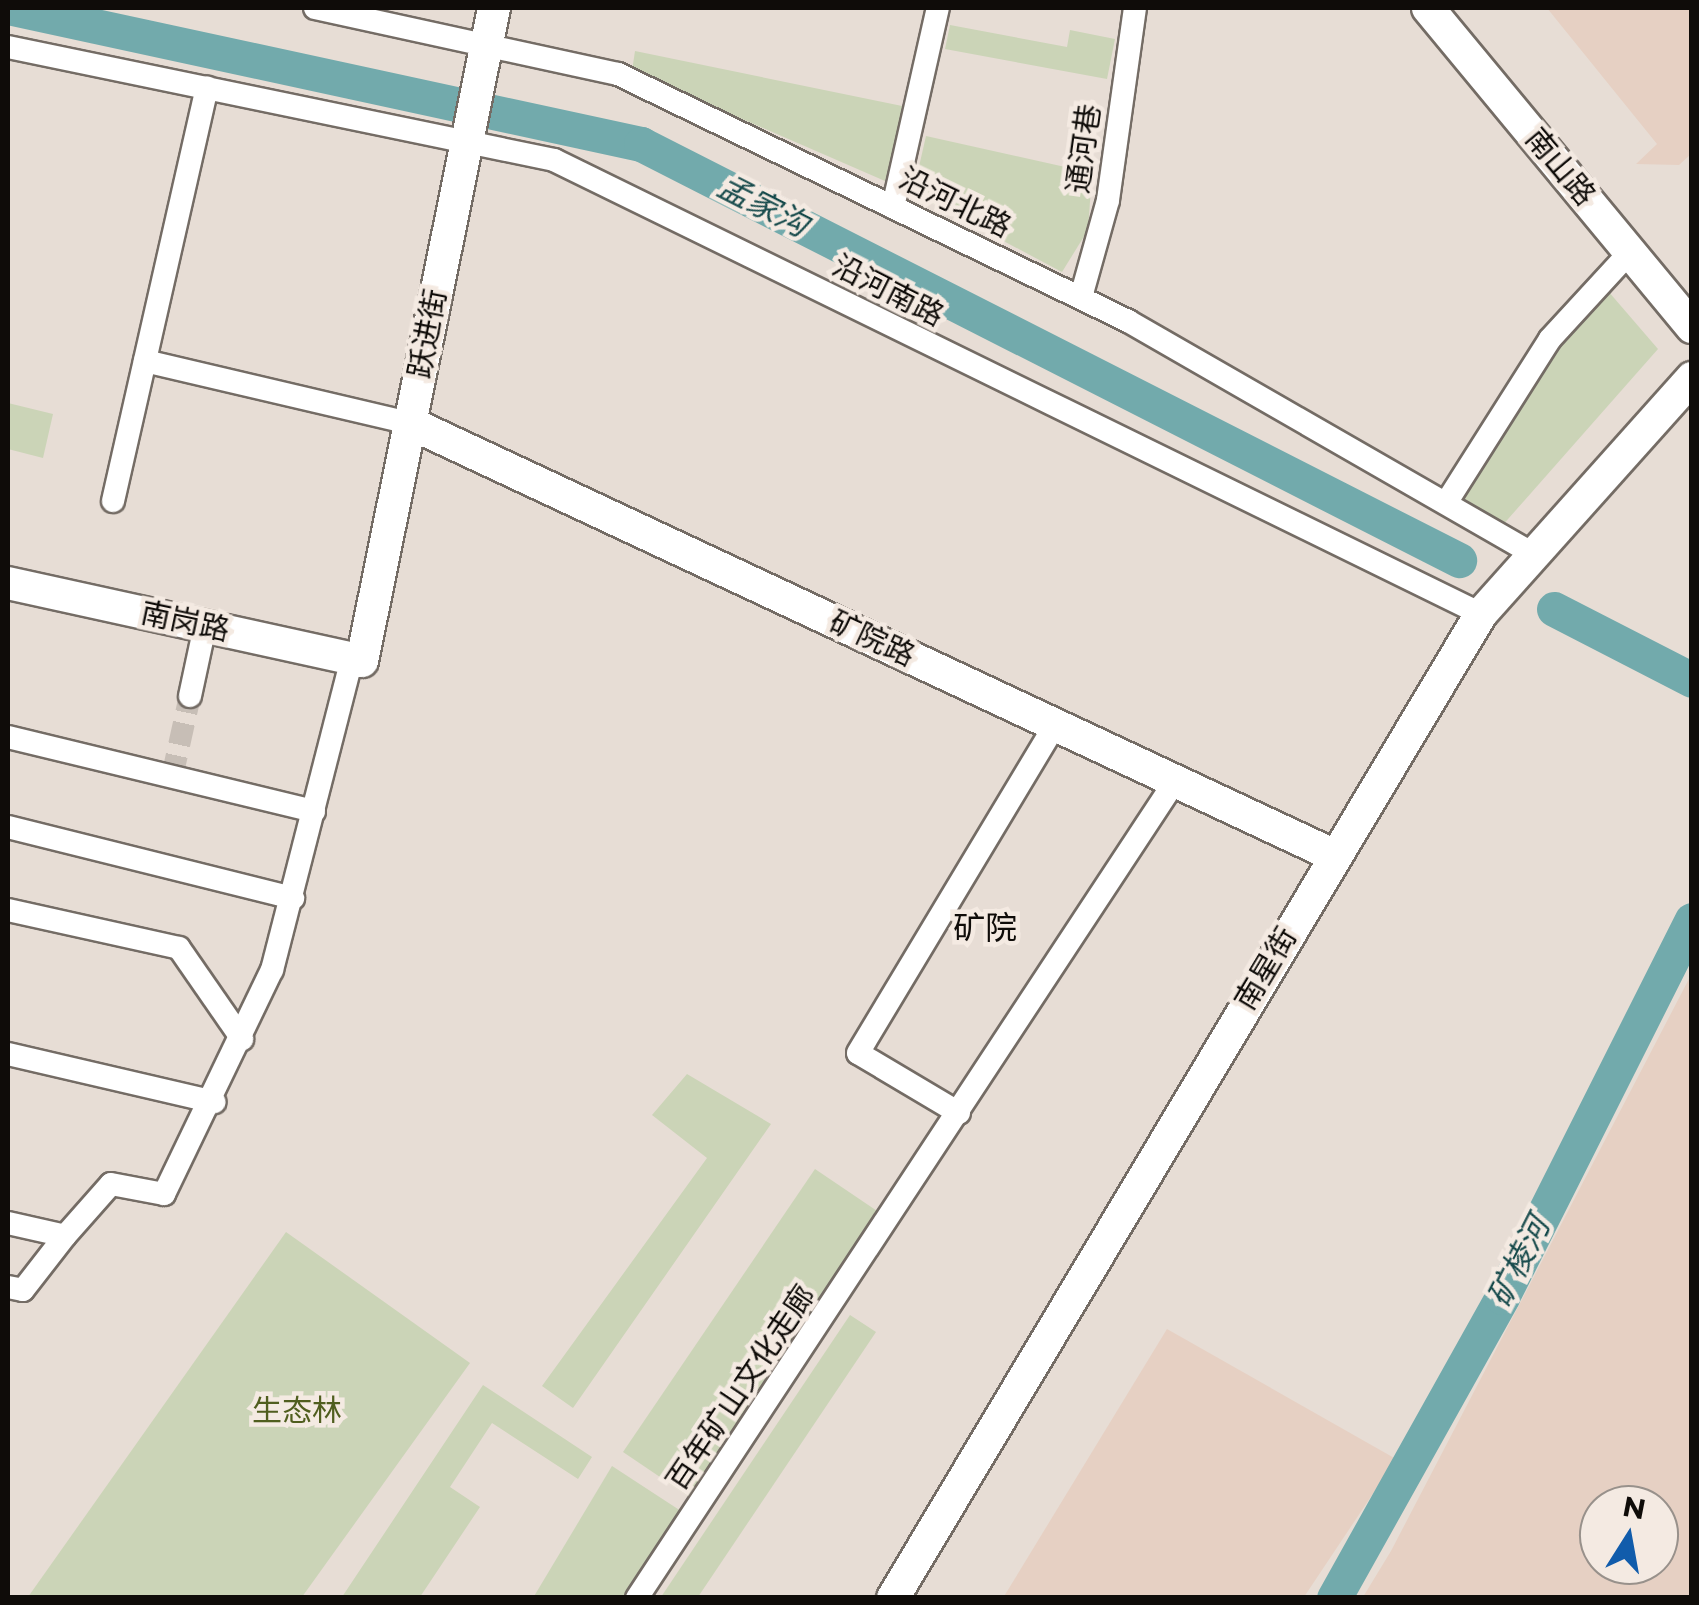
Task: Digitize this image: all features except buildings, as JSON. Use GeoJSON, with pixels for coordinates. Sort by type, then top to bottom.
{"type":"FeatureCollection","features":[{"type":"Feature","properties":{"kind":"street","name":"沿河北路"},"geometry":{"type":"LineString","coordinates":[[315,8],[488,41],[605,69],[1080,297],[1530,552]]}},
{"type":"Feature","properties":{"kind":"street","name":"跃进街"},"geometry":{"type":"LineString","coordinates":[[357,660],[410,423],[494,8]]}},
{"type":"Feature","properties":{"kind":"street"},"geometry":{"type":"LineString","coordinates":[[893,207],[938,8]]}},
{"type":"Feature","properties":{"kind":"street","name":"通河巷"},"geometry":{"type":"LineString","coordinates":[[1080,297],[1108,200],[1134,8]]}},
{"type":"Feature","properties":{"kind":"street","name":"南山路"},"geometry":{"type":"LineString","coordinates":[[1428,8],[1692,327]]}},
{"type":"Feature","properties":{"kind":"street","name":"沿河南路"},"geometry":{"type":"LineString","coordinates":[[8,47],[468,136],[554,160],[614,185],[1480,614]]}},
{"type":"Feature","properties":{"kind":"street"},"geometry":{"type":"LineString","coordinates":[[113,501],[207,88]]}},
{"type":"Feature","properties":{"kind":"street"},"geometry":{"type":"LineString","coordinates":[[1446,504],[1550,339],[1630,252]]}},
{"type":"Feature","properties":{"kind":"street"},"geometry":{"type":"LineString","coordinates":[[145,361],[410,423]]}},
{"type":"Feature","properties":{"kind":"street","name":"南星街"},"geometry":{"type":"LineString","coordinates":[[894,1598],[1480,614],[1530,552],[1692,378]]}},
{"type":"Feature","properties":{"kind":"street","name":"矿院路"},"geometry":{"type":"LineString","coordinates":[[410,423],[1333,855]]}},
{"type":"Feature","properties":{"kind":"street","name":"南岗路"},"geometry":{"type":"LineString","coordinates":[[8,583],[357,660]]}},
{"type":"Feature","properties":{"kind":"street"},"geometry":{"type":"LineString","coordinates":[[190,696],[205,626]]}},
{"type":"Feature","properties":{"kind":"street"},"geometry":{"type":"LineString","coordinates":[[8,1287],[23,1290],[111,1184],[164,1194],[214,1102],[242,1040],[293,898],[357,660]]}},
{"type":"Feature","properties":{"kind":"street"},"geometry":{"type":"LineString","coordinates":[[959,1113],[858,1053],[1055,725]]}},
{"type":"Feature","properties":{"kind":"street"},"geometry":{"type":"LineString","coordinates":[[8,737],[314,811]]}},
{"type":"Feature","properties":{"kind":"street","name":"百年矿山文化走廊"},"geometry":{"type":"LineString","coordinates":[[636,1598],[895,1212],[1175,781]]}},
{"type":"Feature","properties":{"kind":"street"},"geometry":{"type":"LineString","coordinates":[[8,827],[293,898]]}},
{"type":"Feature","properties":{"kind":"street"},"geometry":{"type":"LineString","coordinates":[[8,910],[179,948],[242,1040]]}},
{"type":"Feature","properties":{"kind":"street"},"geometry":{"type":"LineString","coordinates":[[8,1054],[214,1102]]}},
{"type":"Feature","properties":{"kind":"street"},"geometry":{"type":"LineString","coordinates":[[8,1223],[65,1236]]}},
{"type":"Feature","properties":{"kind":"shaded area"},"geometry":{"type":"Polygon","coordinates":[[[1547,8],[1691,8],[1691,154],[1679,165],[1636,164],[1657,144],[1547,8]]]}},
{"type":"Feature","properties":{"kind":"shaded area"},"geometry":{"type":"Polygon","coordinates":[[[1691,975],[1691,1597],[1363,1597],[1391,1551],[1691,975]]]}},
{"type":"Feature","properties":{"kind":"shaded area"},"geometry":{"type":"Polygon","coordinates":[[[1167,1329],[1396,1459],[1304,1597],[1003,1598],[1167,1329]]]}},
{"type":"Feature","properties":{"kind":"green space"},"geometry":{"type":"Polygon","coordinates":[[[950,25],[1067,47],[1070,30],[1115,39],[1107,79],[945,49],[950,25]]]}},
{"type":"Feature","properties":{"kind":"green space"},"geometry":{"type":"Polygon","coordinates":[[[635,51],[907,107],[885,181],[632,71],[635,51]]]}},
{"type":"Feature","properties":{"kind":"green space"},"geometry":{"type":"Polygon","coordinates":[[[926,136],[1092,173],[1088,230],[1062,272],[913,193],[926,136]]]}},
{"type":"Feature","properties":{"kind":"green space"},"geometry":{"type":"Polygon","coordinates":[[[1602,284],[1658,349],[1501,527],[1453,500],[1602,284]]]}},
{"type":"Feature","properties":{"kind":"green space"},"geometry":{"type":"Polygon","coordinates":[[[8,403],[53,414],[43,458],[8,449],[8,403]]]}},
{"type":"Feature","properties":{"kind":"green space"},"geometry":{"type":"Polygon","coordinates":[[[687,1074],[771,1124],[573,1408],[542,1386],[707,1158],[652,1115],[687,1074]]]}},
{"type":"Feature","properties":{"kind":"green space"},"geometry":{"type":"Polygon","coordinates":[[[815,1169],[886,1217],[694,1500],[623,1452],[815,1169]]]}},
{"type":"Feature","properties":{"kind":"green space","name":"生态林"},"geometry":{"type":"Polygon","coordinates":[[[286,1232],[470,1363],[302,1597],[28,1597],[286,1232]]]}},
{"type":"Feature","properties":{"kind":"green space"},"geometry":{"type":"Polygon","coordinates":[[[850,1315],[876,1332],[698,1597],[661,1597],[850,1315]]]}},
{"type":"Feature","properties":{"kind":"green space"},"geometry":{"type":"Polygon","coordinates":[[[483,1385],[592,1457],[578,1479],[492,1423],[450,1487],[480,1507],[420,1597],[342,1597],[483,1385]]]}},
{"type":"Feature","properties":{"kind":"green space"},"geometry":{"type":"Polygon","coordinates":[[[612,1466],[684,1513],[627,1597],[533,1598],[612,1466]]]}},
{"type":"Feature","properties":{"kind":"waterway","name":"孟家沟"},"geometry":{"type":"LineString","coordinates":[[12,8],[641,144],[1459,560]]}},
{"type":"Feature","properties":{"kind":"waterway","name":"孟家沟"},"geometry":{"type":"LineString","coordinates":[[1554,609],[1692,680]]}},
{"type":"Feature","properties":{"kind":"waterway","name":"矿棱河"},"geometry":{"type":"LineString","coordinates":[[1334,1598],[1502,1297],[1692,920]]}},
{"type":"Feature","properties":{"kind":"tunnel"},"geometry":{"type":"LineString","coordinates":[[172,777],[190,696]]}},
{"type":"Feature","properties":{"kind":"district","name":"矿院"},"geometry":{"type":"Point","coordinates":[985,928]}}]}
